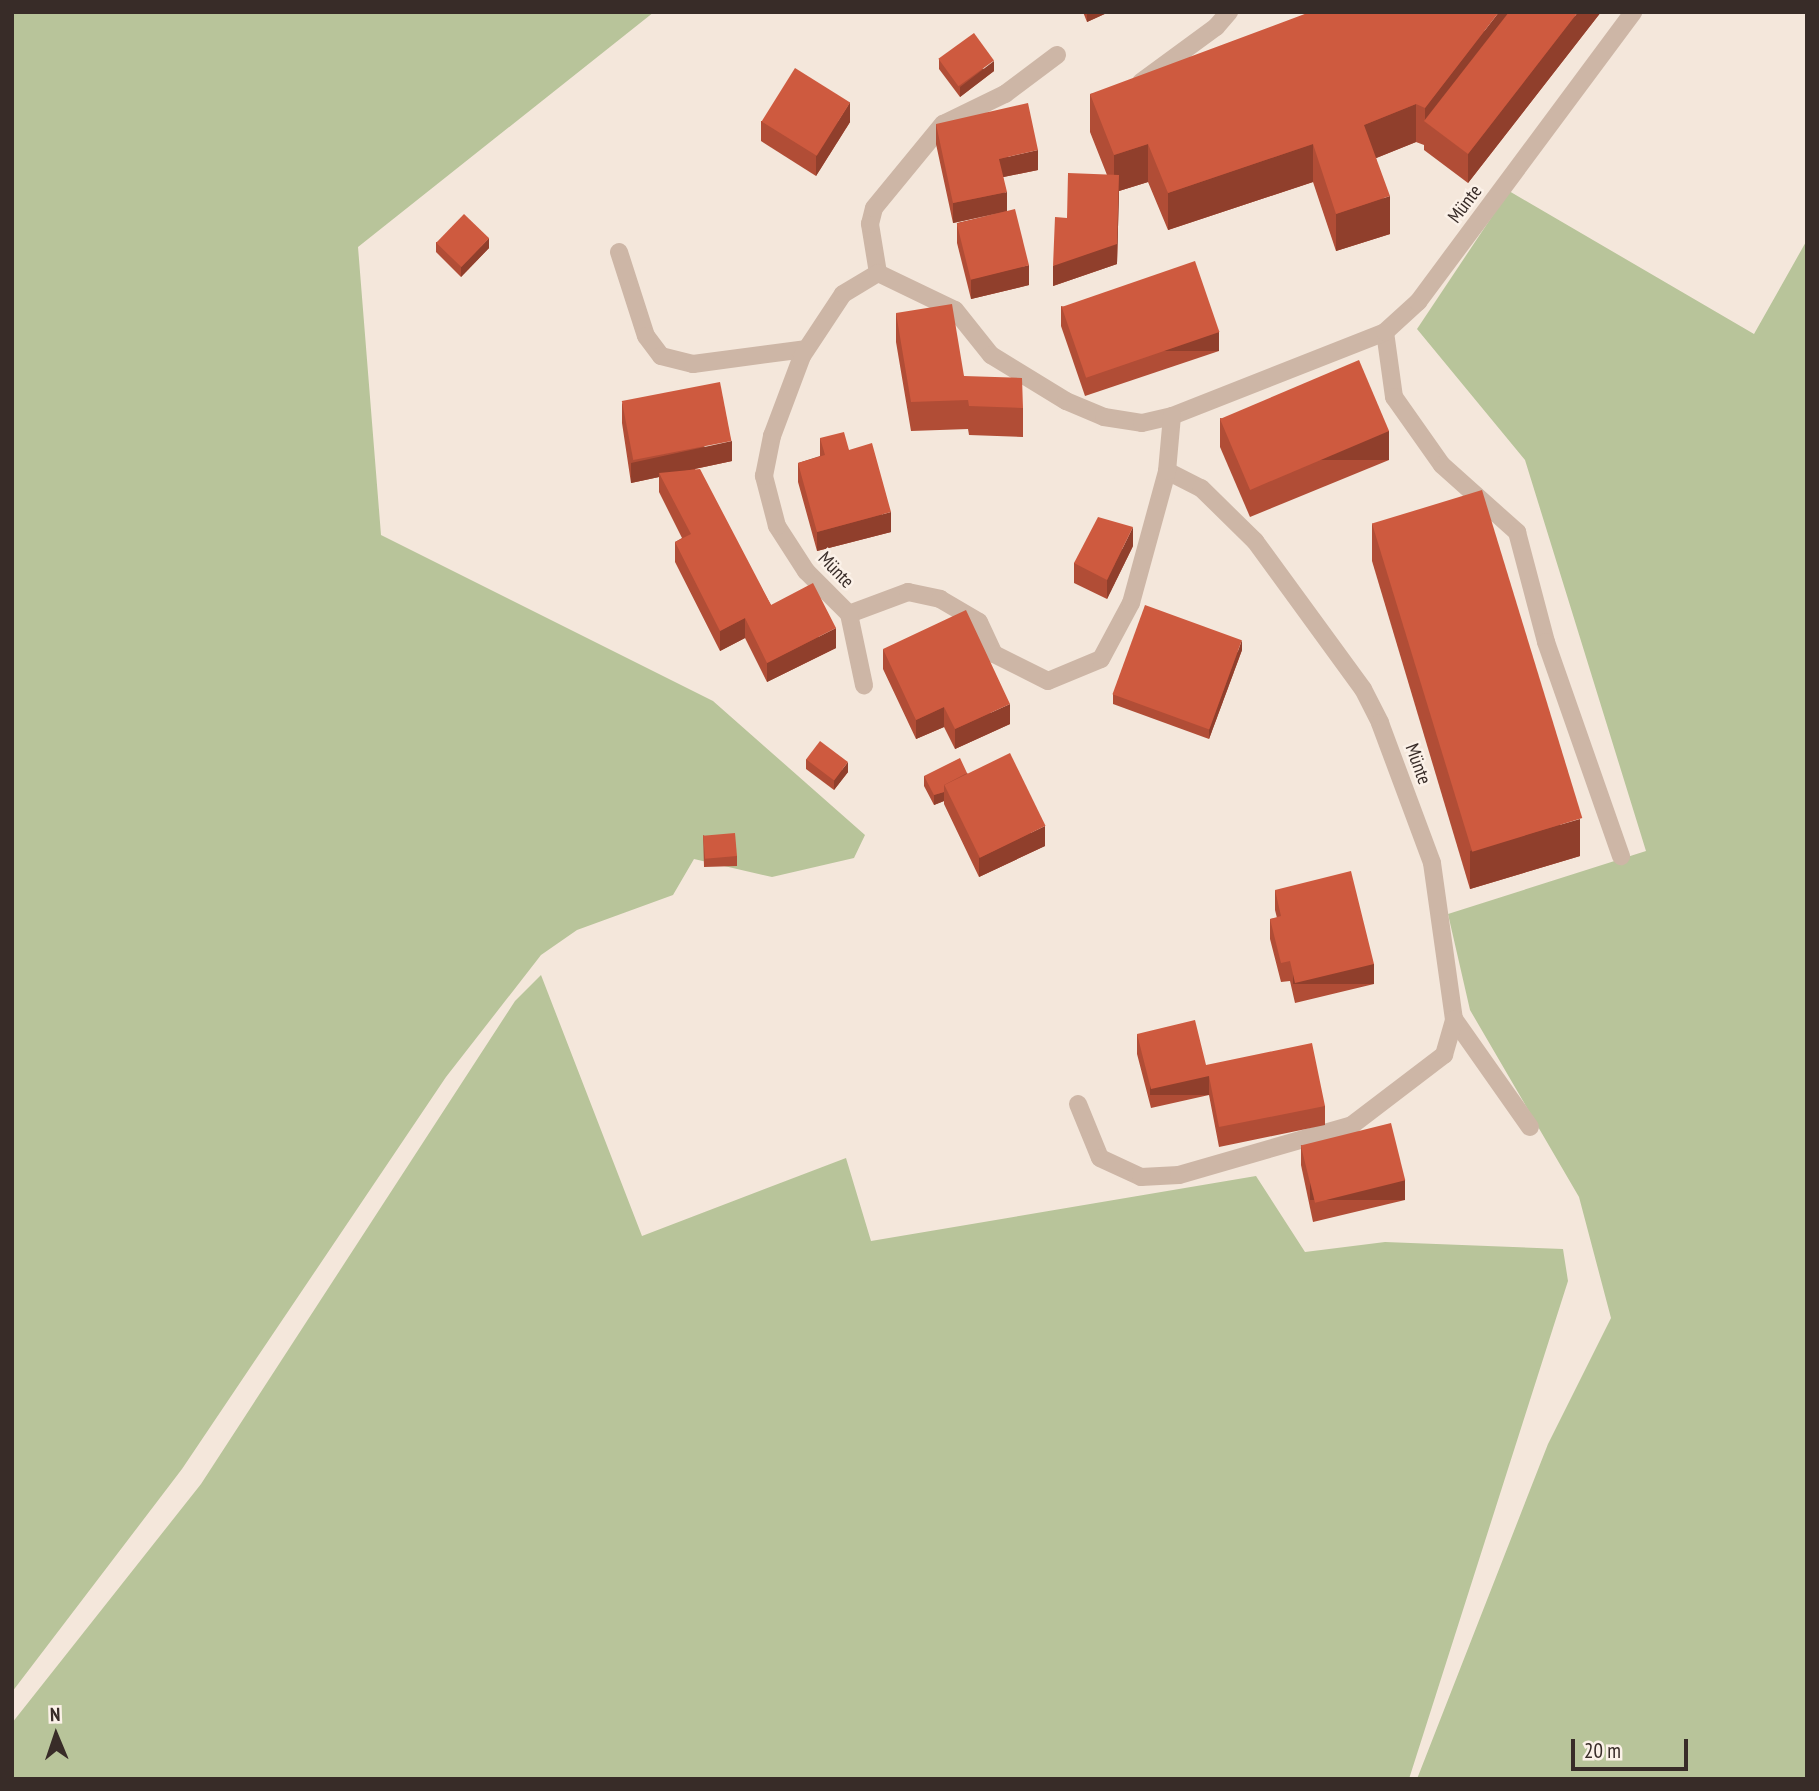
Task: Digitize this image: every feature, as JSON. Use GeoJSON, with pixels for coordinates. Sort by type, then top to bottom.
{"type":"FeatureCollection","features":[{"type":"Feature","properties":{"kind":"street"},"geometry":{"type":"LineString","coordinates":[[1126,93],[1216,27],[1229,12]]}},
{"type":"Feature","properties":{"kind":"street","name":"Münte"},"geometry":{"type":"LineString","coordinates":[[1172,416],[1167,471],[1131,603],[1101,659],[1048,681],[994,654],[979,622],[940,599],[908,592],[849,614],[806,571],[777,526],[764,476],[772,436],[805,349],[843,294],[878,273],[955,310],[991,355],[1035,383],[1104,417],[1142,423],[1172,416],[1385,332],[1418,302],[1633,12]]}},
{"type":"Feature","properties":{"kind":"street"},"geometry":{"type":"LineString","coordinates":[[878,273],[870,224],[874,208],[943,124],[1005,94],[1057,55]]}},
{"type":"Feature","properties":{"kind":"street"},"geometry":{"type":"LineString","coordinates":[[619,252],[646,336],[661,356],[693,364],[805,349]]}},
{"type":"Feature","properties":{"kind":"street"},"geometry":{"type":"LineString","coordinates":[[1385,332],[1394,397],[1442,465],[1517,532],[1546,642],[1621,856]]}},
{"type":"Feature","properties":{"kind":"street","name":"Münte"},"geometry":{"type":"LineString","coordinates":[[1167,471],[1201,488],[1255,541],[1363,689],[1432,863],[1454,1019],[1530,1126]]}},
{"type":"Feature","properties":{"kind":"street"},"geometry":{"type":"LineString","coordinates":[[849,614],[864,685]]}},
{"type":"Feature","properties":{"kind":"street"},"geometry":{"type":"LineString","coordinates":[[1078,1104],[1100,1158],[1141,1177],[1179,1175],[1352,1125],[1444,1055],[1454,1019]]}},
{"type":"Feature","properties":{"kind":"green space"},"geometry":{"type":"Polygon","coordinates":[[[12,12],[654,12],[358,247],[381,535],[713,701],[865,835],[854,858],[772,877],[694,859],[673,895],[577,930],[541,955],[446,1077],[182,1469],[12,1692],[12,12]]]}},
{"type":"Feature","properties":{"kind":"green space"},"geometry":{"type":"Polygon","coordinates":[[[1509,191],[1754,334],[1807,240],[1807,1779],[1417,1779],[1548,1444],[1611,1318],[1579,1197],[1470,1010],[1448,914],[1646,851],[1525,460],[1417,329],[1509,191]]]}},
{"type":"Feature","properties":{"kind":"green space"},"geometry":{"type":"Polygon","coordinates":[[[541,975],[642,1236],[846,1158],[871,1241],[1256,1176],[1305,1252],[1385,1242],[1563,1249],[1568,1281],[1409,1779],[12,1779],[12,1723],[201,1484],[515,1001],[541,975]]]}},
{"type":"Feature","properties":{"kind":"building"},"geometry":{"type":"Polygon","coordinates":[[[1310,12],[1499,12],[1425,108],[1416,104],[1364,125],[1390,196],[1336,214],[1313,144],[1168,193],[1148,144],[1114,155],[1090,94],[1310,12]]]}},
{"type":"Feature","properties":{"kind":"building"},"geometry":{"type":"Polygon","coordinates":[[[1509,12],[1578,12],[1468,154],[1424,121],[1509,12]]]}},
{"type":"Feature","properties":{"kind":"building"},"geometry":{"type":"Polygon","coordinates":[[[974,33],[994,61],[958,86],[938,59],[974,33]]]}},
{"type":"Feature","properties":{"kind":"building"},"geometry":{"type":"Polygon","coordinates":[[[795,68],[850,102],[817,156],[762,121],[795,68]]]}},
{"type":"Feature","properties":{"kind":"building"},"geometry":{"type":"Polygon","coordinates":[[[1028,103],[1038,150],[999,159],[1007,192],[953,203],[936,124],[1028,103]]]}},
{"type":"Feature","properties":{"kind":"building"},"geometry":{"type":"Polygon","coordinates":[[[1068,173],[1119,175],[1117,244],[1053,266],[1055,217],[1067,218],[1068,173]]]}},
{"type":"Feature","properties":{"kind":"building"},"geometry":{"type":"Polygon","coordinates":[[[1015,209],[1029,265],[971,280],[957,224],[1015,209]]]}},
{"type":"Feature","properties":{"kind":"building"},"geometry":{"type":"Polygon","coordinates":[[[464,214],[489,238],[461,267],[436,243],[464,214]]]}},
{"type":"Feature","properties":{"kind":"building"},"geometry":{"type":"Polygon","coordinates":[[[1195,261],[1219,332],[1086,378],[1062,307],[1195,261]]]}},
{"type":"Feature","properties":{"kind":"building"},"geometry":{"type":"Polygon","coordinates":[[[952,304],[964,376],[1022,378],[1023,408],[969,406],[968,400],[911,402],[896,313],[952,304]]]}},
{"type":"Feature","properties":{"kind":"building"},"geometry":{"type":"Polygon","coordinates":[[[1359,360],[1389,431],[1250,490],[1220,419],[1359,360]]]}},
{"type":"Feature","properties":{"kind":"building"},"geometry":{"type":"Polygon","coordinates":[[[720,382],[731,441],[633,460],[622,401],[720,382]]]}},
{"type":"Feature","properties":{"kind":"building"},"geometry":{"type":"Polygon","coordinates":[[[844,432],[849,450],[872,443],[891,512],[817,532],[798,463],[825,455],[820,438],[844,432]]]}},
{"type":"Feature","properties":{"kind":"building"},"geometry":{"type":"Polygon","coordinates":[[[700,469],[771,605],[813,583],[836,628],[767,663],[745,618],[720,631],[675,542],[691,534],[659,473],[700,469]]]}},
{"type":"Feature","properties":{"kind":"building"},"geometry":{"type":"Polygon","coordinates":[[[1482,490],[1582,818],[1472,852],[1372,524],[1482,490]]]}},
{"type":"Feature","properties":{"kind":"building"},"geometry":{"type":"Polygon","coordinates":[[[1098,517],[1133,527],[1107,580],[1074,563],[1098,517]]]}},
{"type":"Feature","properties":{"kind":"building"},"geometry":{"type":"Polygon","coordinates":[[[1145,605],[1242,640],[1209,729],[1113,694],[1145,605]]]}},
{"type":"Feature","properties":{"kind":"building"},"geometry":{"type":"Polygon","coordinates":[[[966,610],[1010,704],[955,729],[944,707],[916,720],[883,649],[966,610]]]}},
{"type":"Feature","properties":{"kind":"building"},"geometry":{"type":"Polygon","coordinates":[[[820,741],[848,762],[834,780],[806,759],[820,741]]]}},
{"type":"Feature","properties":{"kind":"building"},"geometry":{"type":"Polygon","coordinates":[[[1010,753],[1046,826],[980,858],[944,785],[1010,753]]]}},
{"type":"Feature","properties":{"kind":"building"},"geometry":{"type":"Polygon","coordinates":[[[960,758],[967,773],[944,785],[944,792],[934,795],[924,776],[960,758]]]}},
{"type":"Feature","properties":{"kind":"building"},"geometry":{"type":"Polygon","coordinates":[[[735,833],[737,856],[705,859],[703,836],[735,833]]]}},
{"type":"Feature","properties":{"kind":"building"},"geometry":{"type":"Polygon","coordinates":[[[1351,871],[1374,964],[1295,983],[1290,961],[1281,963],[1270,919],[1281,916],[1275,890],[1351,871]]]}},
{"type":"Feature","properties":{"kind":"building"},"geometry":{"type":"Polygon","coordinates":[[[1195,1020],[1206,1065],[1312,1043],[1325,1106],[1219,1127],[1209,1076],[1151,1089],[1137,1034],[1195,1020]]]}},
{"type":"Feature","properties":{"kind":"building"},"geometry":{"type":"Polygon","coordinates":[[[1391,1123],[1405,1180],[1315,1203],[1301,1145],[1391,1123]]]}}]}
